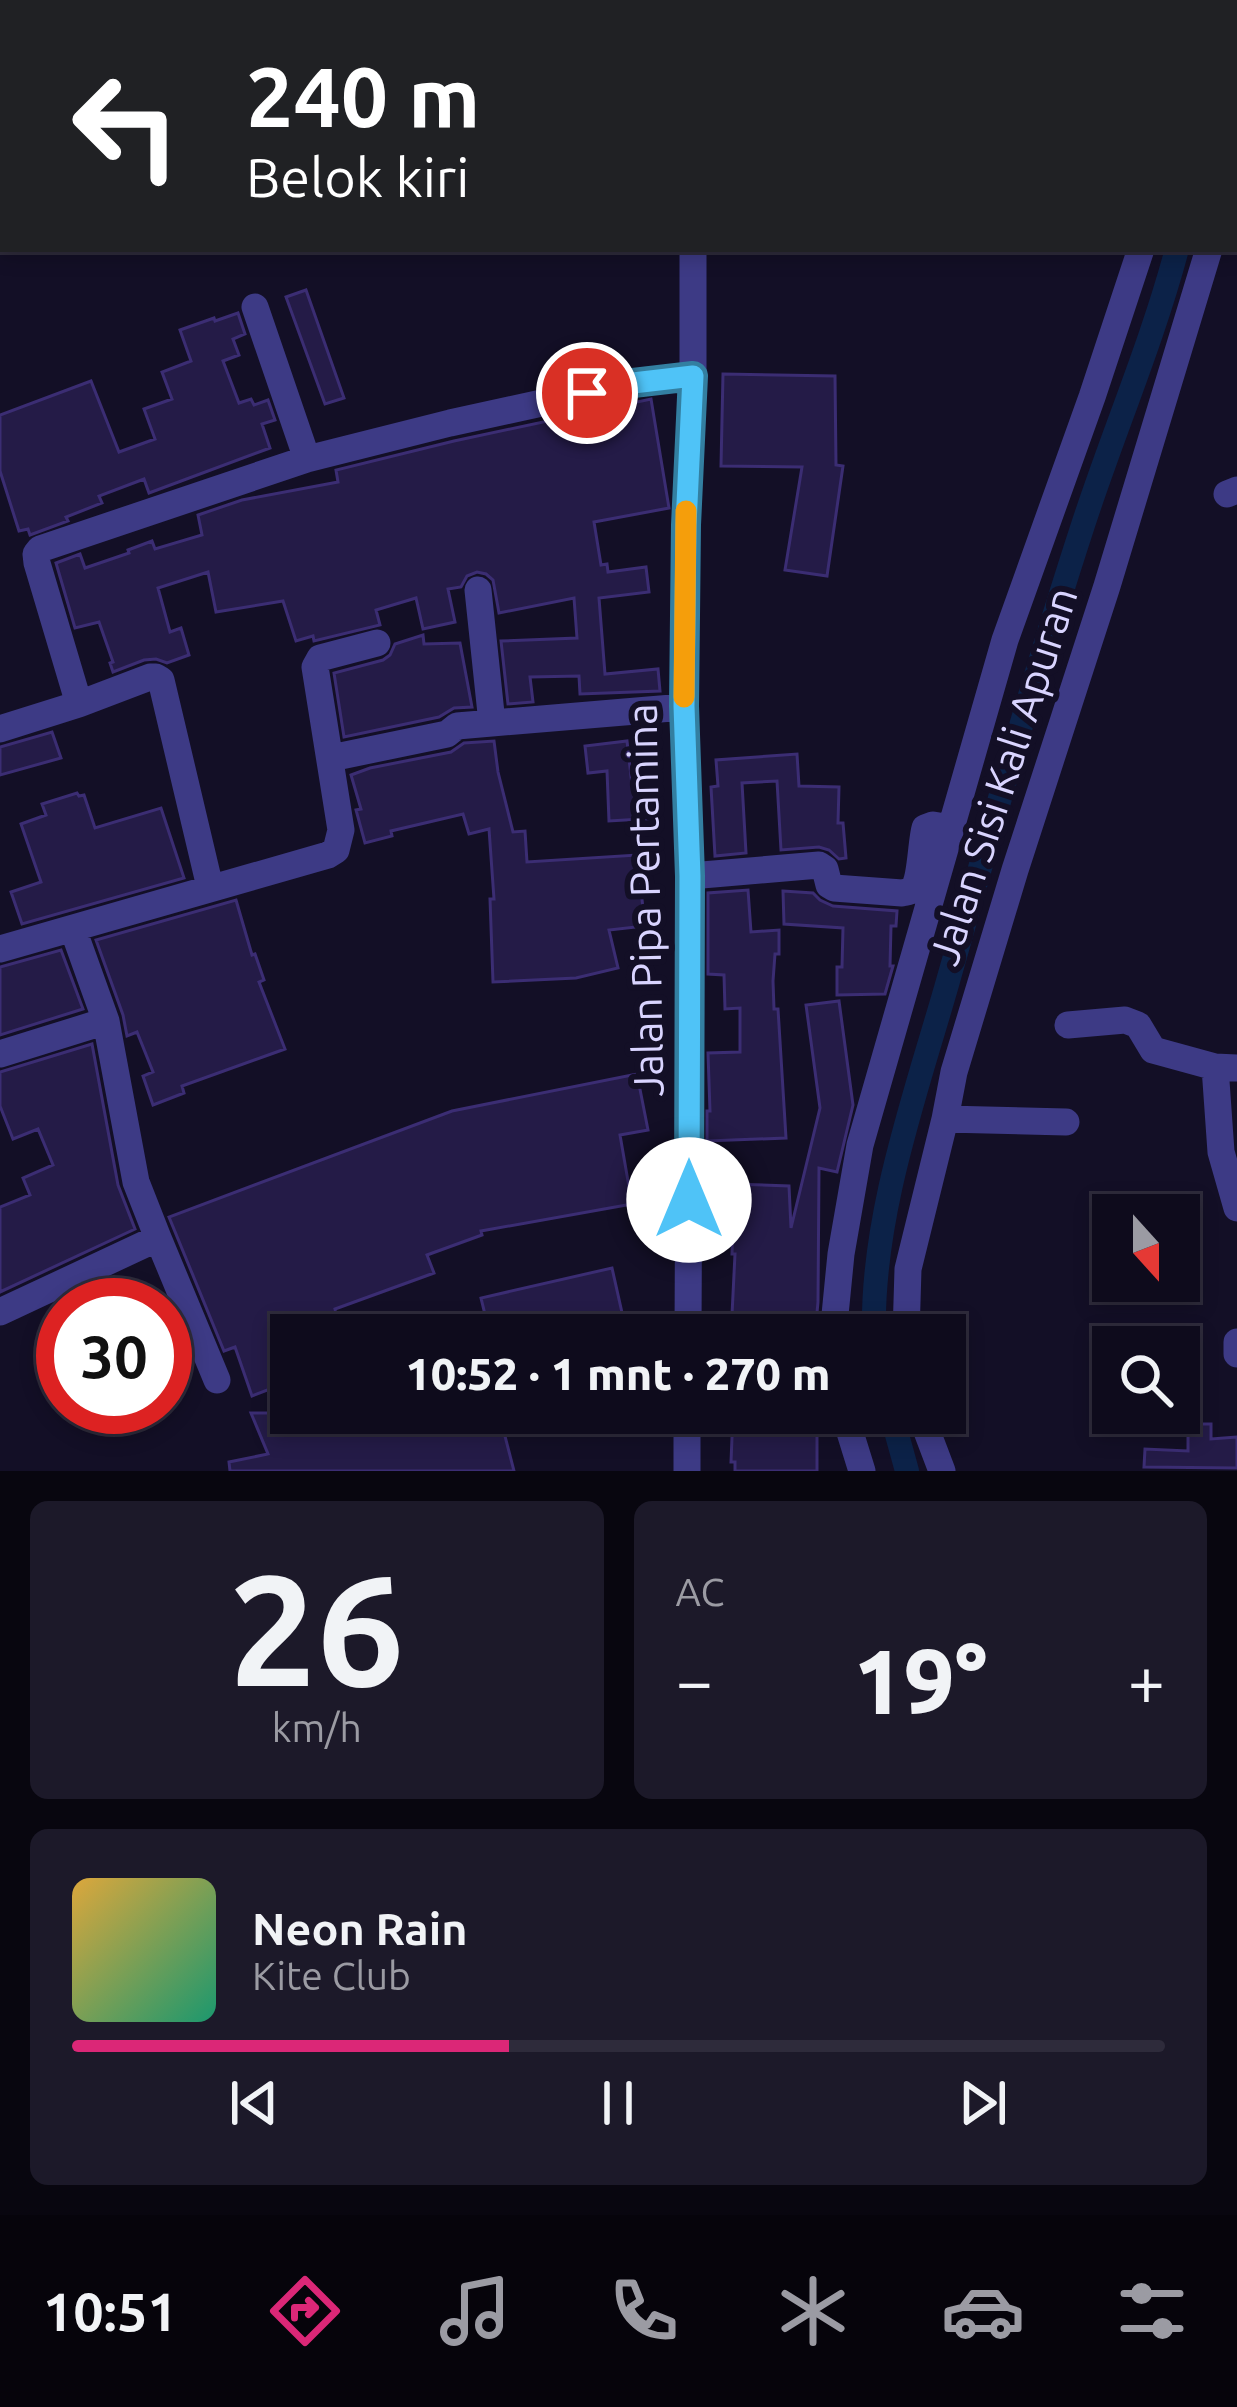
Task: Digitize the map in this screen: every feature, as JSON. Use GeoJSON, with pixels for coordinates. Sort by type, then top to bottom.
{"type":"FeatureCollection","features":[{"type":"Feature","properties":{"kind":"street","name":"Jalan Pipa Pertamina"},"geometry":{"type":"LineString","coordinates":[[688,1314],[690,876],[684,706],[693,252]]}},
{"type":"Feature","properties":{"kind":"street"},"geometry":{"type":"LineString","coordinates":[[835,1314],[860,1145],[1005,640],[1140,252]]}},
{"type":"Feature","properties":{"kind":"street","name":"Jalan Sisi Kali Apuran"},"geometry":{"type":"LineString","coordinates":[[907,1314],[908,1269],[954,1072],[1208,252]]}},
{"type":"Feature","properties":{"kind":"street"},"geometry":{"type":"LineString","coordinates":[[255,308],[307,459]]}},
{"type":"Feature","properties":{"kind":"street"},"geometry":{"type":"LineString","coordinates":[[79,704],[37,563],[40,549],[307,459],[633,383],[693,376]]}},
{"type":"Feature","properties":{"kind":"street"},"geometry":{"type":"LineString","coordinates":[[478,590],[491,722]]}},
{"type":"Feature","properties":{"kind":"street"},"geometry":{"type":"LineString","coordinates":[[0,949],[336,850],[341,830],[316,662],[377,643]]}},
{"type":"Feature","properties":{"kind":"street"},"geometry":{"type":"LineString","coordinates":[[0,729],[156,676],[161,680],[210,887]]}},
{"type":"Feature","properties":{"kind":"street"},"geometry":{"type":"LineString","coordinates":[[331,758],[447,734],[457,726],[684,706]]}},
{"type":"Feature","properties":{"kind":"street"},"geometry":{"type":"LineString","coordinates":[[690,876],[820,866],[834,888],[902,893],[917,884],[926,828],[951,829]]}},
{"type":"Feature","properties":{"kind":"street"},"geometry":{"type":"LineString","coordinates":[[73,929],[106,1022],[136,1182],[218,1380]]}},
{"type":"Feature","properties":{"kind":"street"},"geometry":{"type":"LineString","coordinates":[[1068,1025],[1125,1020],[1138,1025],[1154,1050],[1226,1068],[1221,1152],[1237,1208]]}},
{"type":"Feature","properties":{"kind":"street"},"geometry":{"type":"LineString","coordinates":[[0,1054],[106,1022]]}},
{"type":"Feature","properties":{"kind":"street"},"geometry":{"type":"LineString","coordinates":[[945,1119],[1066,1122]]}},
{"type":"Feature","properties":{"kind":"street"},"geometry":{"type":"LineString","coordinates":[[0,1312],[158,1238]]}},
{"type":"Feature","properties":{"kind":"street"},"geometry":{"type":"LineString","coordinates":[[1237,1342],[1237,1354]]}},
{"type":"Feature","properties":{"kind":"street"},"geometry":{"type":"LineString","coordinates":[[687,1434],[687,1471]]}},
{"type":"Feature","properties":{"kind":"street"},"geometry":{"type":"LineString","coordinates":[[851,1434],[862,1471]]}},
{"type":"Feature","properties":{"kind":"street"},"geometry":{"type":"LineString","coordinates":[[928,1434],[942,1471]]}},
{"type":"Feature","properties":{"kind":"building"},"geometry":{"type":"Polygon","coordinates":[[[306,290],[344,398],[325,404],[286,297],[306,290]]]}},
{"type":"Feature","properties":{"kind":"building"},"geometry":{"type":"Polygon","coordinates":[[[238,313],[245,334],[233,339],[239,355],[223,361],[239,403],[268,400],[275,420],[262,424],[270,448],[149,493],[144,479],[99,496],[102,503],[66,517],[68,521],[30,535],[28,529],[19,531],[0,471],[0,415],[91,381],[119,452],[155,439],[144,409],[172,399],[162,372],[191,361],[180,330],[238,313]]]}},
{"type":"Feature","properties":{"kind":"building"},"geometry":{"type":"Polygon","coordinates":[[[723,374],[835,376],[836,465],[843,466],[827,576],[785,570],[802,467],[721,466],[723,374]]]}},
{"type":"Feature","properties":{"kind":"building"},"geometry":{"type":"Polygon","coordinates":[[[651,399],[669,508],[594,522],[601,565],[607,564],[608,572],[646,567],[649,592],[599,598],[605,674],[658,669],[660,691],[580,694],[579,676],[530,677],[533,702],[508,704],[501,641],[577,638],[574,598],[499,613],[493,580],[477,572],[467,576],[461,587],[448,589],[455,622],[423,629],[416,598],[376,610],[380,625],[296,641],[283,601],[216,612],[208,572],[158,588],[170,632],[181,628],[189,655],[167,663],[144,660],[113,672],[99,622],[75,628],[56,563],[80,554],[85,568],[152,541],[155,549],[202,535],[198,515],[242,500],[338,482],[336,470],[651,399]]]}},
{"type":"Feature","properties":{"kind":"building"},"geometry":{"type":"Polygon","coordinates":[[[423,635],[424,644],[460,643],[472,707],[344,737],[334,673],[383,660],[395,644],[423,635]]]}},
{"type":"Feature","properties":{"kind":"building"},"geometry":{"type":"Polygon","coordinates":[[[52,732],[61,758],[0,775],[0,747],[52,732]]]}},
{"type":"Feature","properties":{"kind":"building"},"geometry":{"type":"Polygon","coordinates":[[[494,741],[513,832],[525,831],[527,862],[637,855],[645,926],[609,930],[618,968],[576,978],[493,982],[489,829],[469,834],[463,814],[391,831],[392,836],[365,843],[351,775],[451,752],[464,743],[494,741]]]}},
{"type":"Feature","properties":{"kind":"building"},"geometry":{"type":"Polygon","coordinates":[[[627,741],[632,785],[657,784],[659,818],[609,821],[607,771],[588,773],[585,746],[627,741]]]}},
{"type":"Feature","properties":{"kind":"building"},"geometry":{"type":"Polygon","coordinates":[[[797,754],[799,786],[839,787],[838,823],[843,823],[846,858],[819,847],[781,850],[777,781],[742,783],[746,853],[715,856],[711,787],[718,786],[716,760],[797,754]]]}},
{"type":"Feature","properties":{"kind":"building"},"geometry":{"type":"Polygon","coordinates":[[[84,795],[95,828],[161,808],[184,878],[22,924],[11,892],[41,882],[21,824],[46,815],[42,804],[84,795]]]}},
{"type":"Feature","properties":{"kind":"building"},"geometry":{"type":"Polygon","coordinates":[[[748,890],[751,932],[779,930],[773,981],[786,1138],[707,1141],[708,1053],[740,1052],[740,1008],[725,1009],[724,975],[708,974],[708,893],[748,890]]]}},
{"type":"Feature","properties":{"kind":"building"},"geometry":{"type":"Polygon","coordinates":[[[783,891],[813,893],[833,906],[897,911],[896,926],[891,926],[893,966],[885,994],[837,995],[843,928],[784,924],[783,891]]]}},
{"type":"Feature","properties":{"kind":"building"},"geometry":{"type":"Polygon","coordinates":[[[236,900],[264,980],[259,982],[285,1049],[182,1086],[184,1093],[153,1105],[143,1076],[153,1072],[137,1032],[127,1036],[96,940],[236,900]]]}},
{"type":"Feature","properties":{"kind":"building"},"geometry":{"type":"Polygon","coordinates":[[[61,950],[83,1009],[0,1035],[0,967],[61,950]]]}},
{"type":"Feature","properties":{"kind":"building"},"geometry":{"type":"Polygon","coordinates":[[[839,1001],[853,1105],[837,1172],[819,1168],[817,1314],[732,1314],[734,1184],[789,1186],[791,1228],[820,1108],[806,1005],[839,1001]]]}},
{"type":"Feature","properties":{"kind":"building"},"geometry":{"type":"Polygon","coordinates":[[[92,1044],[118,1185],[135,1229],[0,1292],[0,1207],[30,1195],[23,1178],[53,1165],[38,1129],[13,1139],[0,1106],[0,1072],[92,1044]]]}},
{"type":"Feature","properties":{"kind":"building"},"geometry":{"type":"Polygon","coordinates":[[[637,1074],[648,1130],[620,1135],[632,1204],[481,1231],[482,1235],[427,1255],[434,1273],[335,1309],[336,1314],[270,1314],[270,1389],[252,1396],[235,1347],[224,1351],[169,1217],[452,1111],[637,1074]]]}},
{"type":"Feature","properties":{"kind":"building"},"geometry":{"type":"Polygon","coordinates":[[[612,1268],[622,1314],[485,1314],[481,1298],[612,1268]]]}},
{"type":"Feature","properties":{"kind":"building"},"geometry":{"type":"Polygon","coordinates":[[[251,1413],[270,1413],[270,1434],[504,1434],[514,1471],[230,1471],[229,1462],[268,1454],[251,1413]]]}},
{"type":"Feature","properties":{"kind":"building"},"geometry":{"type":"Polygon","coordinates":[[[1200,1424],[1211,1424],[1211,1439],[1237,1437],[1237,1468],[1144,1467],[1145,1449],[1188,1451],[1188,1434],[1200,1434],[1200,1424]]]}},
{"type":"Feature","properties":{"kind":"building"},"geometry":{"type":"Polygon","coordinates":[[[732,1434],[817,1434],[817,1471],[735,1471],[735,1462],[731,1462],[732,1434]]]}},
{"type":"Feature","properties":{"kind":"waterway"},"geometry":{"type":"LineString","coordinates":[[874,1314],[879,1247],[908,1116],[1047,640],[1176,252]]}},
{"type":"Feature","properties":{"kind":"waterway"},"geometry":{"type":"LineString","coordinates":[[897,1434],[907,1471]]}},
{"type":"Feature","properties":{"kind":"slow traffic"},"geometry":{"type":"LineString","coordinates":[[684,697],[686,511]]}},
{"type":"Feature","properties":{"kind":"route"},"geometry":{"type":"LineString","coordinates":[[587,393],[693,376],[684,706],[690,876],[689,1200]]}}]}
